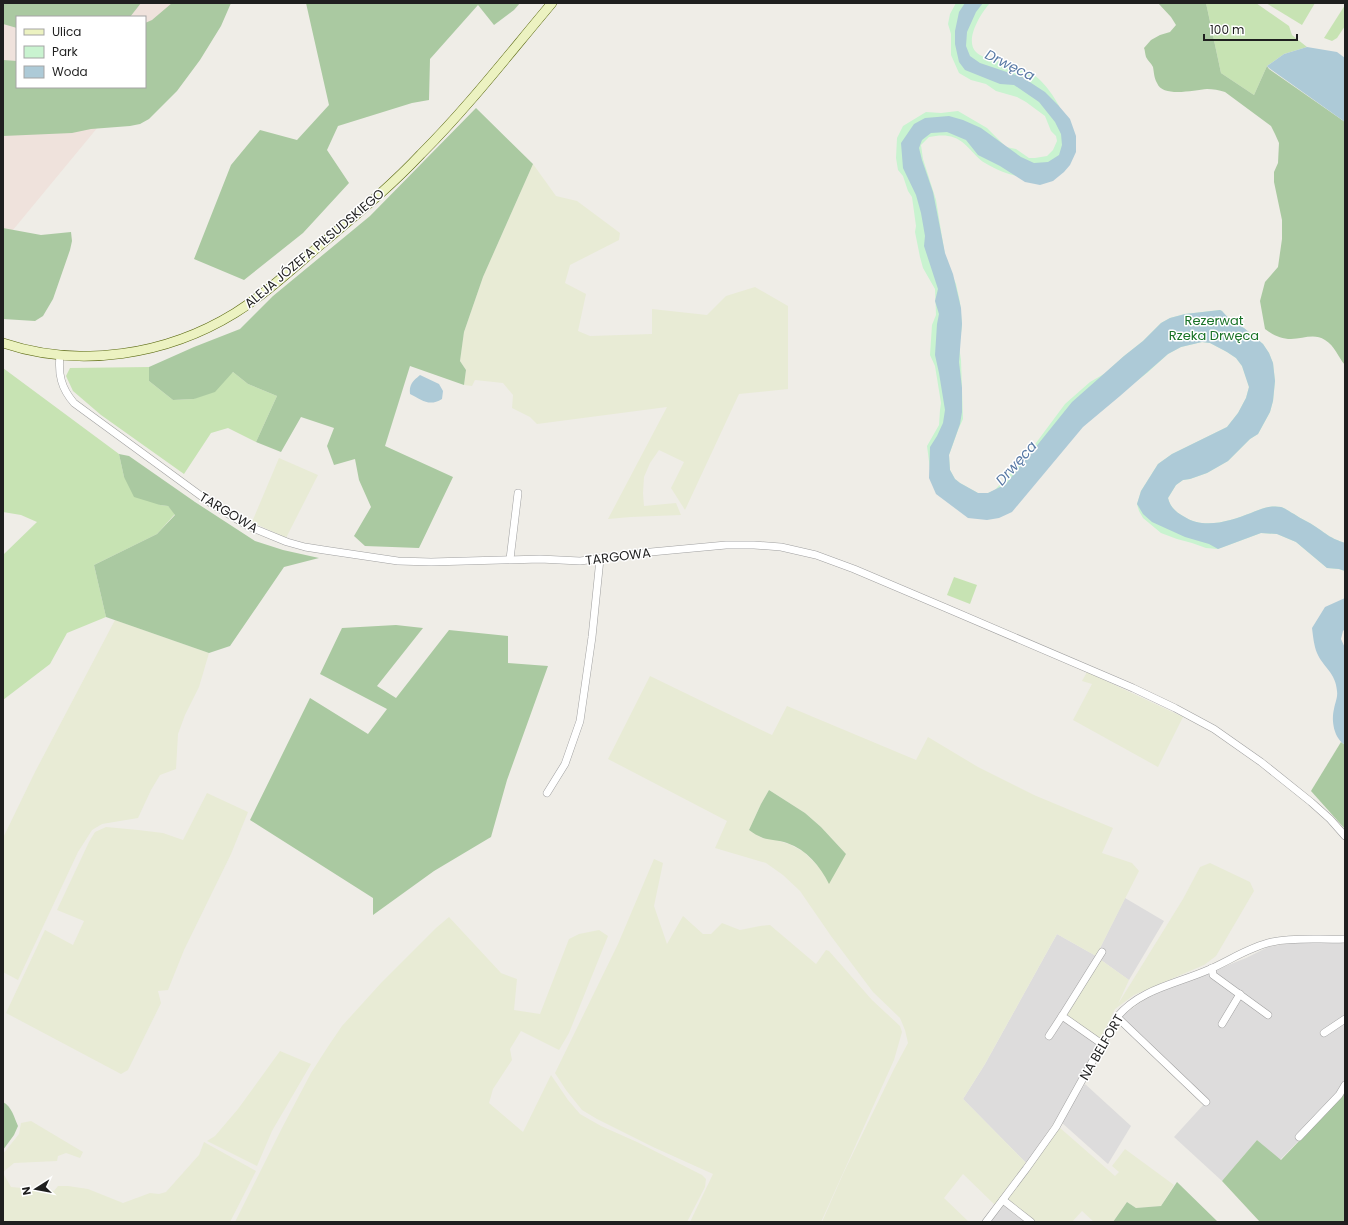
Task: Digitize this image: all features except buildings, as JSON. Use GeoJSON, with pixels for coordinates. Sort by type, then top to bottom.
{"type":"FeatureCollection","features":[{"type":"Feature","properties":{"kind":"main road","name":"ALEJA JÓZEFA PIŁSUDSKIEGO"},"geometry":{"type":"LineString","coordinates":[[3,343],[26,350],[60,355],[118,355],[155,347],[182,339],[209,327],[248,304],[375,199],[422,154],[456,118],[552,3]]}},
{"type":"Feature","properties":{"kind":"street","name":"TARGOWA"},"geometry":{"type":"LineString","coordinates":[[60,355],[60,378],[68,396],[74,403],[229,516],[260,532],[305,547],[398,561],[431,562],[510,559],[580,561],[651,552],[726,545],[781,547],[816,555],[834,561],[1133,688],[1175,708],[1214,729],[1261,762],[1311,802],[1330,819],[1345,836]]}},
{"type":"Feature","properties":{"kind":"street"},"geometry":{"type":"LineString","coordinates":[[510,559],[518,493]]}},
{"type":"Feature","properties":{"kind":"street"},"geometry":{"type":"LineString","coordinates":[[547,793],[565,764],[580,721],[592,637],[600,559]]}},
{"type":"Feature","properties":{"kind":"street","name":"NA BELFORT"},"geometry":{"type":"LineString","coordinates":[[986,1222],[1056,1127],[1117,1017],[1127,1005],[1143,995],[1212,968],[1271,942],[1284,940],[1345,939]]}},
{"type":"Feature","properties":{"kind":"street"},"geometry":{"type":"LineString","coordinates":[[1049,1036],[1102,952]]}},
{"type":"Feature","properties":{"kind":"street"},"geometry":{"type":"LineString","coordinates":[[1212,968],[1213,975],[1268,1015]]}},
{"type":"Feature","properties":{"kind":"street"},"geometry":{"type":"LineString","coordinates":[[1222,1024],[1240,994]]}},
{"type":"Feature","properties":{"kind":"street"},"geometry":{"type":"LineString","coordinates":[[1062,1016],[1102,1044]]}},
{"type":"Feature","properties":{"kind":"street"},"geometry":{"type":"LineString","coordinates":[[1117,1017],[1206,1102]]}},
{"type":"Feature","properties":{"kind":"street"},"geometry":{"type":"LineString","coordinates":[[1324,1033],[1345,1019]]}},
{"type":"Feature","properties":{"kind":"street"},"geometry":{"type":"LineString","coordinates":[[1299,1137],[1339,1095],[1345,1086]]}},
{"type":"Feature","properties":{"kind":"street"},"geometry":{"type":"LineString","coordinates":[[1003,1200],[1031,1222]]}},
{"type":"Feature","properties":{"kind":"shaded area"},"geometry":{"type":"Polygon","coordinates":[[[3,3],[201,3],[146,70],[146,16],[16,16],[16,88],[130,88],[3,242],[3,3]]]}},
{"type":"Feature","properties":{"kind":"shaded area"},"geometry":{"type":"Polygon","coordinates":[[[1125,898],[1164,921],[1129,980],[1101,960],[1100,1040],[1053,1124],[1026,1163],[963,1099],[985,1064],[1057,934],[1096,956],[1125,898]]]}},
{"type":"Feature","properties":{"kind":"shaded area"},"geometry":{"type":"Polygon","coordinates":[[[1345,942],[1345,1090],[1342,1096],[1280,1160],[1257,1140],[1222,1181],[1174,1137],[1205,1103],[1121,1017],[1149,996],[1246,958],[1268,947],[1291,943],[1345,942]]]}},
{"type":"Feature","properties":{"kind":"shaded area"},"geometry":{"type":"Polygon","coordinates":[[[1085,1084],[1131,1126],[1108,1164],[1061,1122],[1085,1084]]]}},
{"type":"Feature","properties":{"kind":"shaded area"},"geometry":{"type":"Polygon","coordinates":[[[1007,1200],[1035,1222],[990,1222],[1007,1200]]]}},
{"type":"Feature","properties":{"kind":"green space"},"geometry":{"type":"Polygon","coordinates":[[[3,3],[141,3],[131,16],[16,16],[16,28],[3,24],[3,3]]]}},
{"type":"Feature","properties":{"kind":"green space"},"geometry":{"type":"Polygon","coordinates":[[[172,3],[231,3],[221,26],[200,60],[177,91],[149,119],[140,124],[130,126],[91,129],[72,133],[3,136],[3,60],[16,61],[16,88],[146,88],[146,23],[152,20],[172,3]]]}},
{"type":"Feature","properties":{"kind":"green space"},"geometry":{"type":"Polygon","coordinates":[[[306,3],[520,3],[514,10],[494,25],[478,5],[430,59],[429,100],[412,103],[338,126],[327,150],[349,183],[303,233],[244,280],[194,259],[231,165],[260,130],[297,140],[329,105],[306,3]]]}},
{"type":"Feature","properties":{"kind":"green space","name":"Rezerwat Rzeka Drwęca"},"geometry":{"type":"Polygon","coordinates":[[[956,3],[990,3],[982,13],[975,27],[972,41],[973,47],[980,55],[1019,67],[1034,75],[1041,81],[1052,94],[1070,125],[1073,136],[1073,155],[1041,180],[1012,175],[992,167],[980,160],[964,143],[954,137],[929,137],[921,145],[923,159],[936,200],[946,261],[956,284],[960,302],[962,326],[959,346],[961,360],[963,419],[949,455],[950,470],[955,479],[978,493],[988,493],[995,490],[1033,447],[1065,404],[1090,382],[1104,374],[1143,341],[1161,323],[1170,318],[1185,314],[1220,310],[1231,321],[1244,328],[1263,344],[1269,353],[1273,363],[1275,381],[1273,401],[1270,412],[1258,434],[1250,439],[1228,461],[1207,473],[1183,480],[1176,485],[1168,498],[1170,504],[1178,513],[1200,523],[1217,523],[1226,521],[1269,507],[1283,508],[1332,538],[1345,543],[1345,571],[1327,568],[1296,542],[1277,534],[1261,533],[1218,549],[1206,548],[1161,533],[1143,518],[1137,504],[1141,491],[1158,464],[1172,454],[1227,427],[1238,413],[1246,398],[1249,387],[1242,366],[1236,358],[1210,343],[1202,342],[1181,347],[1168,354],[1147,373],[1087,419],[1000,512],[930,469],[927,446],[939,425],[941,403],[935,366],[930,355],[932,325],[936,315],[935,289],[923,268],[920,257],[915,232],[916,226],[912,197],[908,191],[903,176],[898,170],[896,158],[897,138],[903,126],[926,112],[941,113],[958,111],[987,128],[1006,147],[1016,149],[1029,158],[1047,156],[1053,150],[1057,141],[1056,136],[1051,131],[1045,116],[1026,102],[1017,97],[996,91],[986,84],[971,80],[959,73],[951,55],[951,34],[948,24],[950,14],[956,3]]]}},
{"type":"Feature","properties":{"kind":"green space"},"geometry":{"type":"Polygon","coordinates":[[[1158,3],[1206,3],[1221,73],[1254,95],[1267,66],[1269,69],[1345,122],[1345,365],[1331,345],[1321,338],[1284,338],[1274,335],[1265,329],[1260,301],[1265,282],[1278,267],[1282,239],[1282,220],[1274,182],[1274,172],[1278,163],[1279,143],[1271,126],[1225,92],[1207,89],[1172,92],[1160,88],[1155,79],[1153,67],[1146,57],[1144,48],[1151,40],[1170,32],[1176,25],[1158,3]]]}},
{"type":"Feature","properties":{"kind":"green space"},"geometry":{"type":"Polygon","coordinates":[[[1206,3],[1256,3],[1289,26],[1292,35],[1307,47],[1284,54],[1267,66],[1254,95],[1221,73],[1206,3]]]}},
{"type":"Feature","properties":{"kind":"green space"},"geometry":{"type":"Polygon","coordinates":[[[1266,3],[1315,3],[1302,25],[1266,3]]]}},
{"type":"Feature","properties":{"kind":"green space"},"geometry":{"type":"Polygon","coordinates":[[[1345,5],[1345,26],[1337,38],[1332,41],[1324,38],[1345,5]]]}},
{"type":"Feature","properties":{"kind":"green space"},"geometry":{"type":"Polygon","coordinates":[[[476,108],[533,164],[483,277],[464,332],[460,361],[466,370],[464,385],[410,366],[385,446],[453,477],[419,548],[365,546],[354,536],[371,507],[359,480],[355,459],[334,465],[327,446],[334,428],[301,417],[281,452],[256,442],[277,396],[248,384],[233,372],[215,392],[194,399],[173,400],[149,381],[149,367],[240,329],[273,296],[370,216],[476,108]]]}},
{"type":"Feature","properties":{"kind":"green space"},"geometry":{"type":"Polygon","coordinates":[[[533,164],[556,196],[577,201],[620,233],[619,240],[570,265],[565,283],[586,294],[578,331],[590,336],[652,334],[652,309],[707,315],[726,296],[755,287],[788,306],[788,389],[739,394],[685,510],[671,488],[684,462],[659,450],[650,463],[644,477],[644,506],[676,503],[681,515],[608,519],[667,407],[537,424],[530,417],[512,408],[513,395],[503,383],[475,380],[472,386],[464,385],[466,370],[460,361],[464,332],[483,277],[533,164]]]}},
{"type":"Feature","properties":{"kind":"green space"},"geometry":{"type":"Polygon","coordinates":[[[3,228],[41,235],[71,232],[72,241],[70,250],[53,299],[43,316],[35,321],[3,319],[3,228]]]}},
{"type":"Feature","properties":{"kind":"green space"},"geometry":{"type":"Polygon","coordinates":[[[149,367],[149,381],[173,400],[194,399],[233,372],[248,384],[277,396],[256,442],[228,428],[211,433],[184,474],[101,415],[73,391],[66,376],[70,368],[149,367]]]}},
{"type":"Feature","properties":{"kind":"green space"},"geometry":{"type":"Polygon","coordinates":[[[3,368],[119,454],[124,477],[160,505],[168,506],[175,514],[157,534],[94,565],[106,617],[67,633],[50,664],[3,700],[4,554],[37,522],[21,515],[3,512],[3,368]]]}},
{"type":"Feature","properties":{"kind":"green space"},"geometry":{"type":"Polygon","coordinates":[[[119,454],[129,456],[195,502],[255,541],[283,550],[319,558],[284,567],[230,646],[209,653],[106,617],[94,565],[157,534],[175,515],[168,506],[134,497],[124,477],[119,454]]]}},
{"type":"Feature","properties":{"kind":"green space"},"geometry":{"type":"Polygon","coordinates":[[[279,458],[318,475],[286,538],[252,522],[279,458]]]}},
{"type":"Feature","properties":{"kind":"green space"},"geometry":{"type":"Polygon","coordinates":[[[954,577],[977,585],[970,604],[947,595],[954,577]]]}},
{"type":"Feature","properties":{"kind":"green space"},"geometry":{"type":"Polygon","coordinates":[[[115,620],[209,653],[199,687],[185,715],[178,734],[176,769],[160,775],[138,818],[102,824],[92,830],[78,852],[18,980],[3,972],[3,838],[35,772],[115,620]]]}},
{"type":"Feature","properties":{"kind":"green space"},"geometry":{"type":"Polygon","coordinates":[[[396,625],[423,628],[377,686],[396,698],[449,630],[508,636],[508,663],[548,666],[507,780],[491,837],[434,871],[373,915],[373,898],[250,820],[310,698],[368,734],[387,709],[320,674],[342,628],[396,625]]]}},
{"type":"Feature","properties":{"kind":"green space"},"geometry":{"type":"Polygon","coordinates":[[[1087,672],[1183,717],[1158,767],[1073,720],[1092,684],[1082,681],[1087,672]]]}},
{"type":"Feature","properties":{"kind":"green space"},"geometry":{"type":"Polygon","coordinates":[[[650,676],[772,735],[787,706],[916,760],[928,737],[978,767],[1034,795],[1113,828],[1102,853],[1132,863],[1139,871],[1096,956],[1057,934],[985,1064],[963,1099],[1026,1163],[995,1205],[963,1174],[944,1198],[969,1222],[822,1222],[843,1174],[908,1043],[900,1018],[873,992],[831,936],[800,891],[783,875],[766,863],[715,848],[727,821],[608,759],[650,676]],[[769,790],[749,830],[762,838],[789,844],[804,852],[822,870],[846,854],[821,827],[805,813],[769,790]]]}},
{"type":"Feature","properties":{"kind":"green space"},"geometry":{"type":"Polygon","coordinates":[[[1341,742],[1345,745],[1345,829],[1311,791],[1341,742]]]}},
{"type":"Feature","properties":{"kind":"green space"},"geometry":{"type":"Polygon","coordinates":[[[769,790],[805,813],[821,827],[846,854],[829,884],[817,865],[807,854],[794,846],[784,842],[763,838],[749,830],[769,790]]]}},
{"type":"Feature","properties":{"kind":"green space"},"geometry":{"type":"Polygon","coordinates":[[[207,793],[248,812],[231,854],[184,950],[168,990],[158,991],[161,1003],[128,1070],[121,1074],[6,1013],[45,930],[73,945],[84,921],[57,910],[95,832],[106,827],[163,833],[183,840],[207,793]]]}},
{"type":"Feature","properties":{"kind":"green space"},"geometry":{"type":"Polygon","coordinates":[[[654,859],[663,863],[654,906],[667,944],[683,916],[703,934],[711,934],[722,923],[740,930],[770,925],[816,964],[826,950],[829,951],[872,1000],[900,1026],[902,1032],[894,1060],[821,1222],[690,1222],[713,1174],[653,1147],[582,1110],[555,1073],[618,944],[654,859]]]}},
{"type":"Feature","properties":{"kind":"green space"},"geometry":{"type":"Polygon","coordinates":[[[1210,863],[1250,882],[1254,891],[1216,956],[1204,965],[1134,995],[1115,1009],[1100,1040],[1067,1018],[1067,1010],[1101,960],[1129,980],[1118,1004],[1183,899],[1200,867],[1210,863]]]}},
{"type":"Feature","properties":{"kind":"green space"},"geometry":{"type":"Polygon","coordinates":[[[449,917],[501,973],[517,979],[514,1010],[540,1014],[569,939],[579,934],[599,930],[608,936],[569,1033],[559,1050],[521,1031],[510,1049],[512,1060],[493,1089],[489,1103],[523,1132],[551,1075],[568,1100],[580,1114],[601,1126],[637,1142],[702,1175],[706,1179],[705,1187],[687,1222],[235,1222],[311,1073],[342,1026],[381,983],[449,917]]]}},
{"type":"Feature","properties":{"kind":"green space"},"geometry":{"type":"Polygon","coordinates":[[[280,1051],[311,1064],[272,1131],[257,1166],[207,1141],[215,1136],[238,1109],[280,1051]]]}},
{"type":"Feature","properties":{"kind":"green space"},"geometry":{"type":"Polygon","coordinates":[[[1345,1090],[1345,1222],[1260,1222],[1222,1181],[1257,1140],[1281,1160],[1342,1096],[1345,1090]]]}},
{"type":"Feature","properties":{"kind":"green space"},"geometry":{"type":"Polygon","coordinates":[[[3,1102],[11,1109],[18,1126],[14,1135],[3,1150],[3,1102]]]}},
{"type":"Feature","properties":{"kind":"green space"},"geometry":{"type":"Polygon","coordinates":[[[31,1121],[83,1152],[80,1158],[66,1153],[58,1156],[57,1161],[14,1163],[3,1172],[3,1154],[19,1134],[21,1123],[31,1121]]]}},
{"type":"Feature","properties":{"kind":"green space"},"geometry":{"type":"Polygon","coordinates":[[[1059,1127],[1115,1176],[1119,1172],[1112,1166],[1125,1149],[1174,1185],[1161,1206],[1136,1208],[1127,1202],[1113,1222],[1094,1222],[1082,1211],[1072,1222],[1035,1222],[1007,1200],[1059,1127]]]}},
{"type":"Feature","properties":{"kind":"green space"},"geometry":{"type":"Polygon","coordinates":[[[204,1142],[256,1171],[230,1222],[3,1222],[3,1173],[11,1187],[54,1191],[58,1186],[68,1186],[88,1189],[123,1203],[150,1193],[159,1194],[166,1192],[199,1155],[204,1142]]]}},
{"type":"Feature","properties":{"kind":"green space"},"geometry":{"type":"Polygon","coordinates":[[[1177,1182],[1218,1222],[1113,1222],[1127,1202],[1136,1208],[1161,1206],[1177,1182]]]}},
{"type":"Feature","properties":{"kind":"water","name":"Rezerwat Rzeka Drwęca"},"geometry":{"type":"Polygon","coordinates":[[[965,3],[983,3],[976,12],[967,32],[966,46],[970,56],[980,63],[1022,77],[1045,92],[1070,119],[1076,136],[1076,152],[1070,165],[1064,172],[1053,181],[1040,185],[1025,182],[1000,166],[978,155],[966,140],[947,132],[931,133],[922,140],[919,148],[933,192],[945,253],[953,274],[961,308],[962,324],[959,362],[962,388],[962,412],[960,424],[949,455],[950,470],[955,479],[978,493],[988,493],[1006,484],[1072,402],[1143,341],[1161,323],[1170,318],[1185,314],[1220,310],[1231,321],[1244,328],[1263,344],[1269,353],[1273,363],[1275,381],[1273,401],[1270,412],[1258,434],[1250,439],[1228,461],[1207,473],[1183,480],[1176,485],[1168,498],[1170,504],[1178,513],[1200,523],[1217,523],[1226,521],[1269,507],[1283,508],[1332,538],[1345,543],[1345,571],[1327,568],[1296,542],[1277,534],[1261,533],[1218,549],[1209,544],[1185,537],[1152,522],[1143,514],[1137,504],[1141,491],[1158,464],[1172,454],[1227,427],[1238,413],[1246,398],[1249,387],[1242,366],[1236,358],[1210,343],[1202,342],[1181,347],[1168,354],[1083,427],[1012,512],[999,518],[987,520],[968,518],[936,494],[929,478],[930,447],[943,423],[945,410],[935,355],[939,314],[935,301],[938,289],[924,246],[925,236],[916,195],[903,168],[901,143],[914,124],[925,118],[949,116],[981,128],[1021,157],[1034,163],[1048,162],[1059,155],[1062,145],[1061,134],[1055,122],[1039,102],[1014,85],[1000,84],[965,70],[959,62],[955,44],[955,31],[959,12],[965,3]]]}},
{"type":"Feature","properties":{"kind":"water"},"geometry":{"type":"Polygon","coordinates":[[[1307,47],[1337,52],[1345,58],[1345,122],[1267,66],[1284,54],[1307,47]]]}},
{"type":"Feature","properties":{"kind":"water"},"geometry":{"type":"Polygon","coordinates":[[[420,375],[439,384],[443,391],[442,399],[429,403],[410,394],[412,383],[420,375]]]}},
{"type":"Feature","properties":{"kind":"water"},"geometry":{"type":"Polygon","coordinates":[[[1345,598],[1345,629],[1341,639],[1345,648],[1345,745],[1338,738],[1333,724],[1333,714],[1337,696],[1336,685],[1332,675],[1317,653],[1312,628],[1325,607],[1345,598]]]}},
{"type":"Feature","properties":{"kind":"water label","name":"Drwęca"},"geometry":{"type":"Point","coordinates":[1010,65]}},
{"type":"Feature","properties":{"kind":"water label","name":"Drwęca"},"geometry":{"type":"Point","coordinates":[1016,463]}}]}
